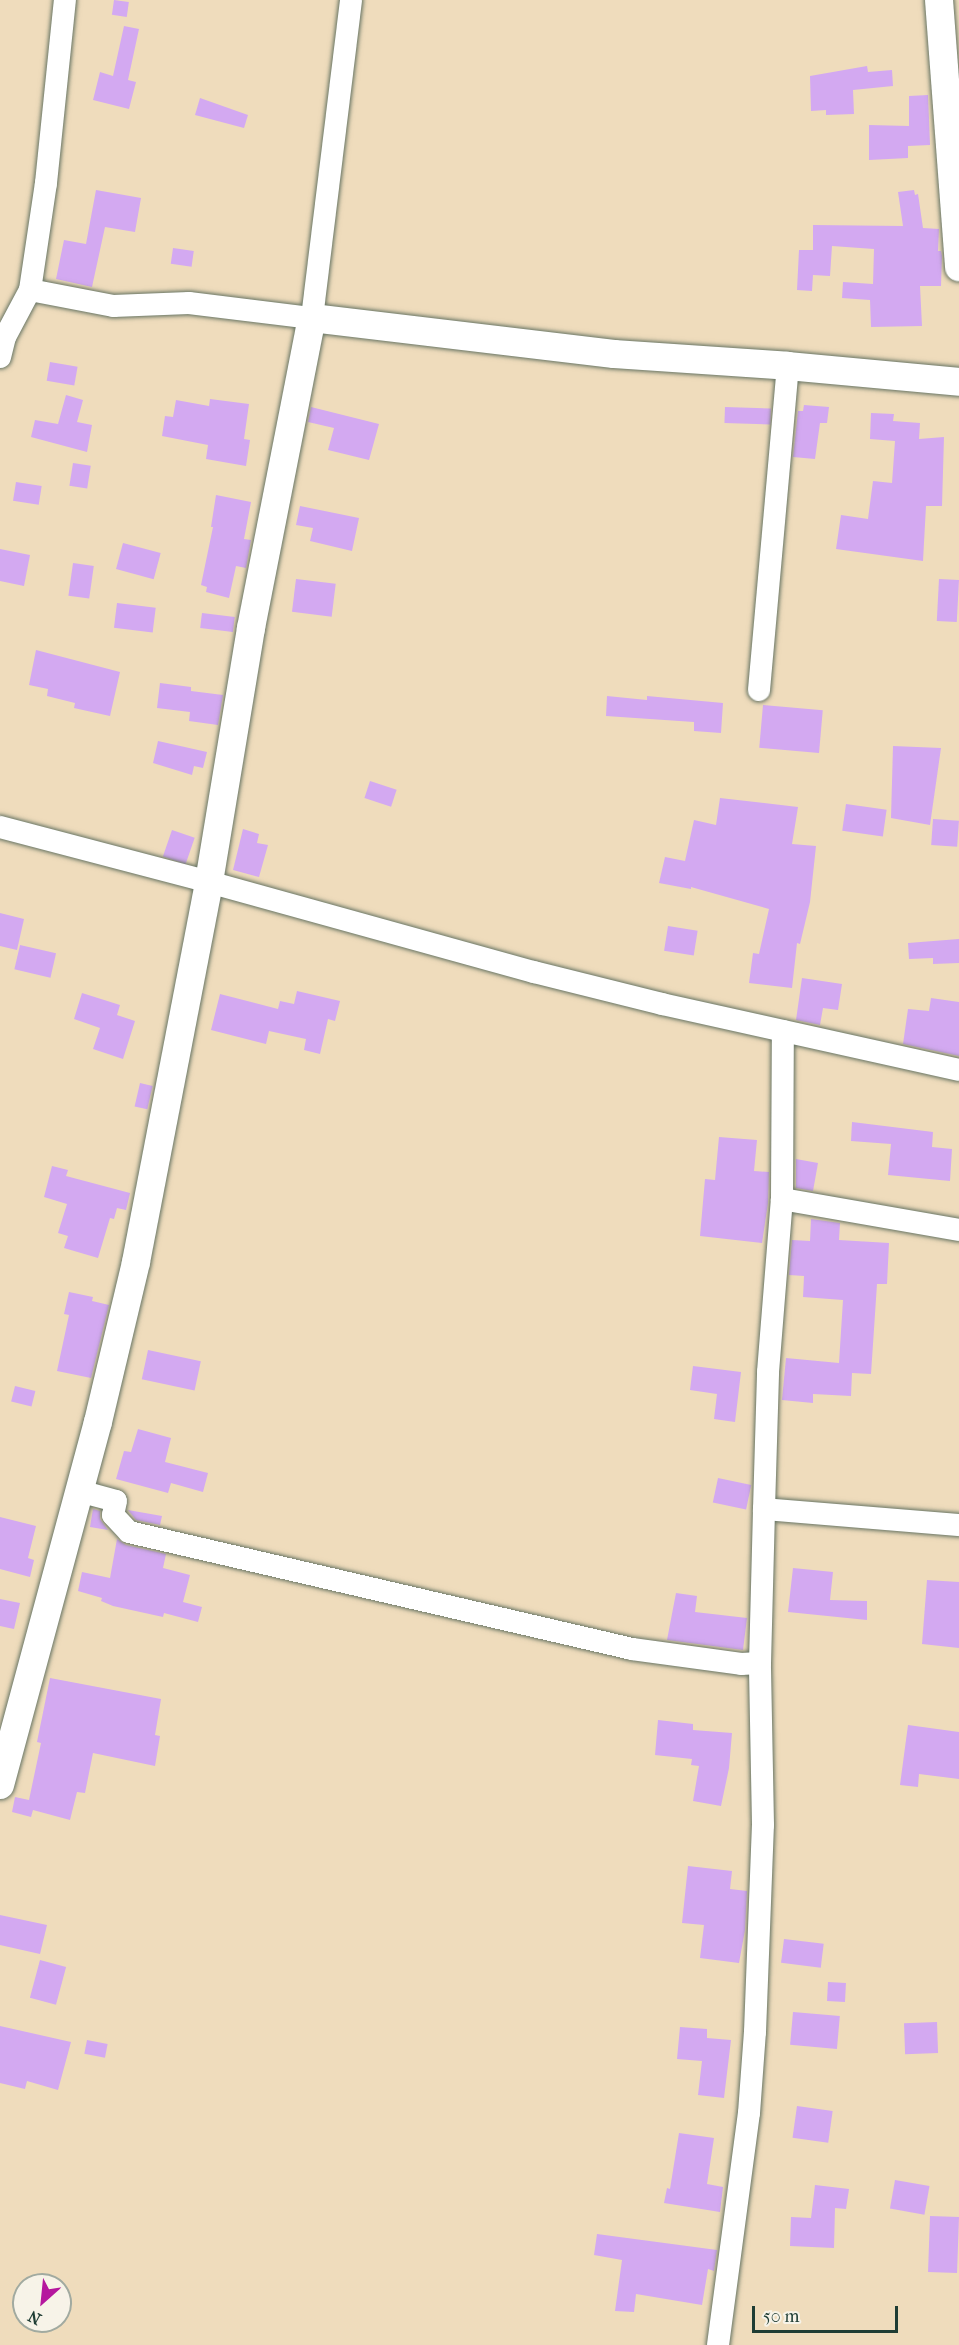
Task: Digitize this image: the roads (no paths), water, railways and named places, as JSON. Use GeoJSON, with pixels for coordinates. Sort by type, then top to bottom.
{"type":"FeatureCollection","features":[{"type":"Feature","properties":{"kind":"street"},"geometry":{"type":"LineString","coordinates":[[0,357],[5,337],[30,290],[46,183],[65,0]]}},
{"type":"Feature","properties":{"kind":"street"},"geometry":{"type":"LineString","coordinates":[[0,1785],[79,1491],[136,1262],[209,882],[251,628],[312,318],[351,0]]}},
{"type":"Feature","properties":{"kind":"street"},"geometry":{"type":"LineString","coordinates":[[939,0],[959,267]]}},
{"type":"Feature","properties":{"kind":"street"},"geometry":{"type":"LineString","coordinates":[[30,290],[113,306],[189,303],[614,354],[789,366],[959,382]]}},
{"type":"Feature","properties":{"kind":"street"},"geometry":{"type":"LineString","coordinates":[[759,690],[789,366]]}},
{"type":"Feature","properties":{"kind":"street"},"geometry":{"type":"LineString","coordinates":[[0,827],[534,972],[959,1070]]}},
{"type":"Feature","properties":{"kind":"street"},"geometry":{"type":"LineString","coordinates":[[718,2345],[749,2113],[755,2032],[762,1825],[760,1664],[764,1509],[768,1372],[782,1199],[783,1031]]}},
{"type":"Feature","properties":{"kind":"street"},"geometry":{"type":"LineString","coordinates":[[782,1199],[959,1230]]}},
{"type":"Feature","properties":{"kind":"street"},"geometry":{"type":"LineString","coordinates":[[79,1491],[116,1501],[113,1515],[129,1532],[632,1649],[741,1664],[760,1664]]}},
{"type":"Feature","properties":{"kind":"street"},"geometry":{"type":"LineString","coordinates":[[764,1509],[959,1525]]}}]}
